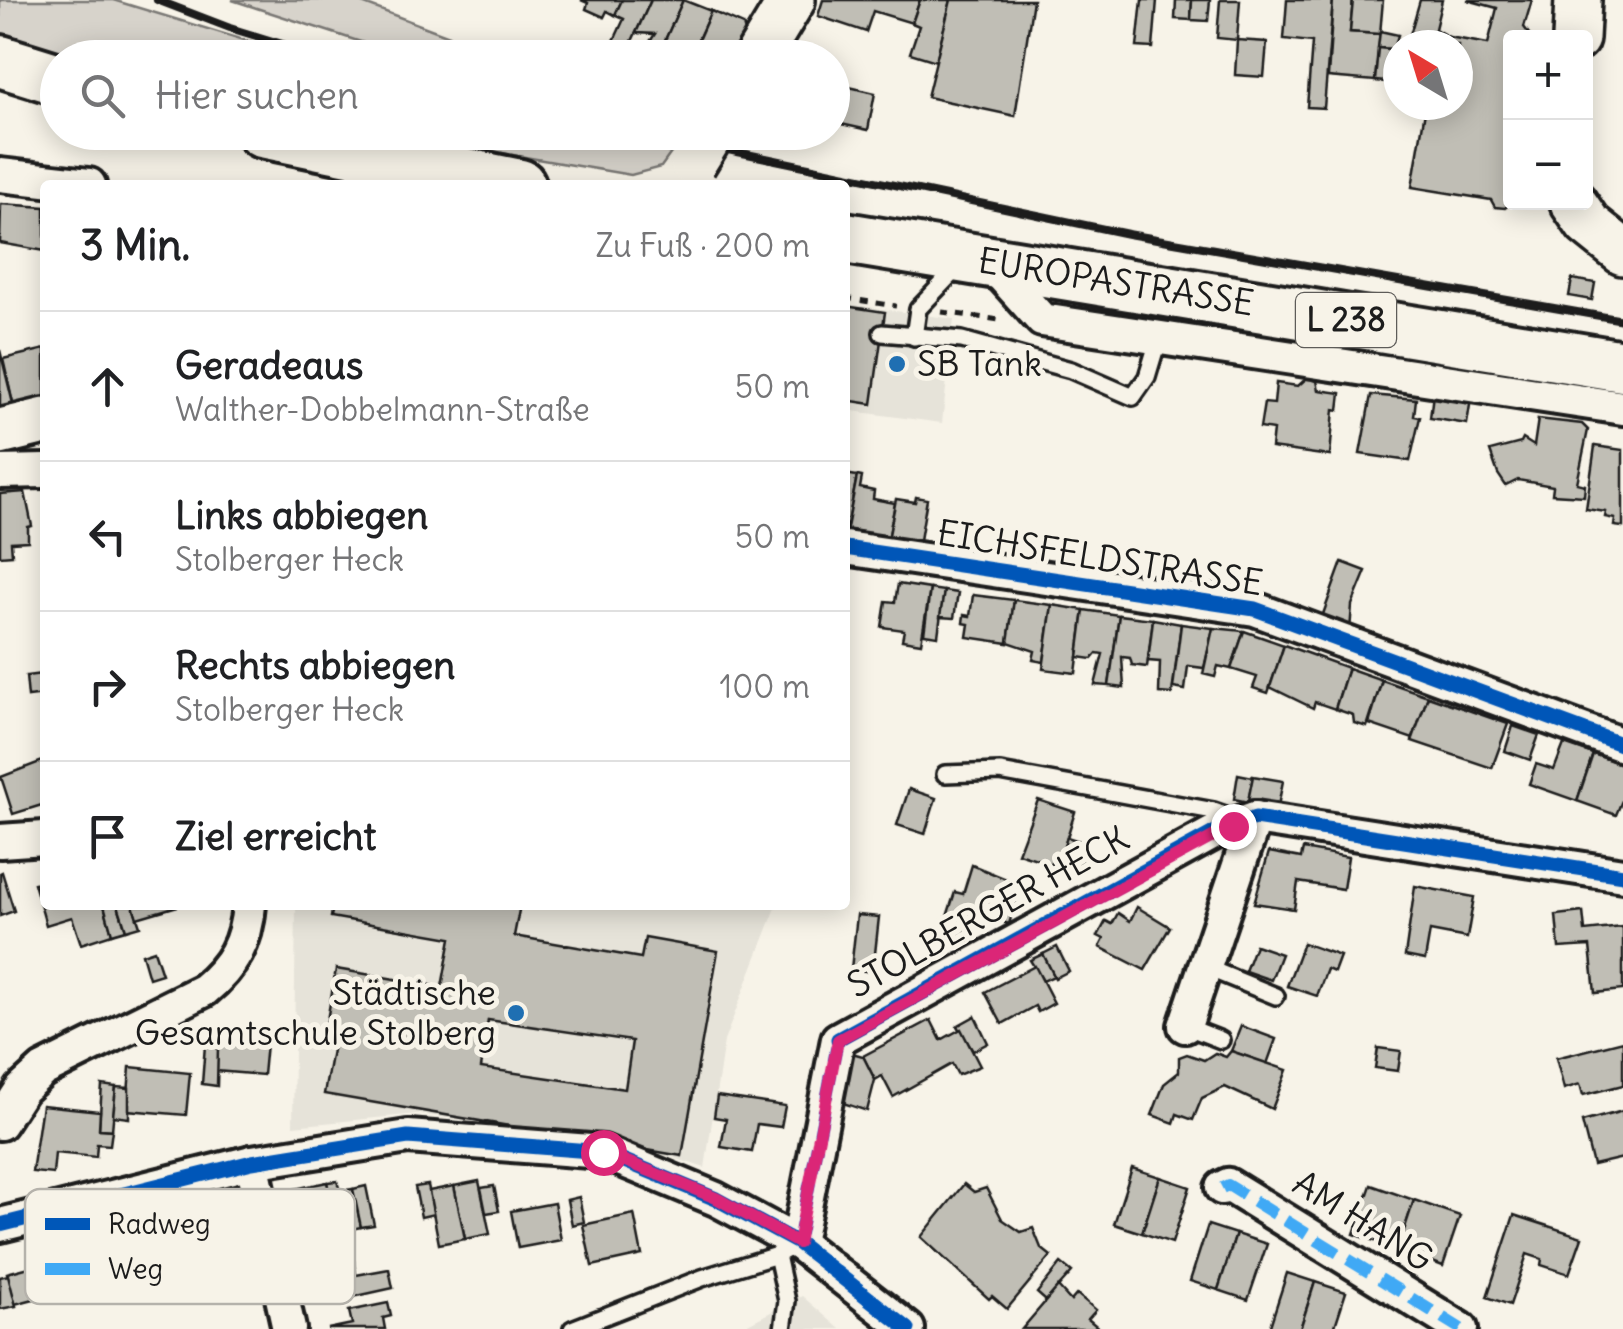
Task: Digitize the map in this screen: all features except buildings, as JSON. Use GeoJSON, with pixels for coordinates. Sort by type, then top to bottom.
{"type":"FeatureCollection","features":[{"type":"Feature","properties":{"kind":"main road"},"geometry":{"type":"LineString","coordinates":[[0,61],[40,73]]}},
{"type":"Feature","properties":{"kind":"main road"},"geometry":{"type":"LineString","coordinates":[[316,150],[383,172],[467,180]]}},
{"type":"Feature","properties":{"kind":"main road","name":"EUROPASTRASSE"},"geometry":{"type":"LineString","coordinates":[[850,239],[1623,366]]}},
{"type":"Feature","properties":{"kind":"street"},"geometry":{"type":"LineString","coordinates":[[1576,30],[1578,0]]}},
{"type":"Feature","properties":{"kind":"street"},"geometry":{"type":"LineString","coordinates":[[767,40],[790,1]]}},
{"type":"Feature","properties":{"kind":"street"},"geometry":{"type":"LineString","coordinates":[[0,175],[44,180]]}},
{"type":"Feature","properties":{"kind":"street"},"geometry":{"type":"LineString","coordinates":[[1578,210],[1588,224],[1623,252]]}},
{"type":"Feature","properties":{"kind":"street"},"geometry":{"type":"LineString","coordinates":[[979,259],[1042,320],[1623,408]]}},
{"type":"Feature","properties":{"kind":"street"},"geometry":{"type":"LineString","coordinates":[[0,432],[40,422]]}},
{"type":"Feature","properties":{"kind":"street"},"geometry":{"type":"LineString","coordinates":[[0,472],[40,471]]}},
{"type":"Feature","properties":{"kind":"street","name":"EICHSFELDSTRASSE"},"geometry":{"type":"LineString","coordinates":[[850,549],[1255,609],[1623,745]]}},
{"type":"Feature","properties":{"kind":"street"},"geometry":{"type":"LineString","coordinates":[[1185,1026],[1205,968],[1244,822],[1623,875]]}},
{"type":"Feature","properties":{"kind":"street","name":"STOLBERGER HECK"},"geometry":{"type":"LineString","coordinates":[[788,1249],[838,1040],[1244,822]]}},
{"type":"Feature","properties":{"kind":"street"},"geometry":{"type":"LineString","coordinates":[[0,840],[40,838]]}},
{"type":"Feature","properties":{"kind":"street"},"geometry":{"type":"LineString","coordinates":[[0,1123],[22,1089],[43,1070],[73,1051],[204,990],[224,974],[247,934],[249,910]]}},
{"type":"Feature","properties":{"kind":"street"},"geometry":{"type":"LineString","coordinates":[[144,1189],[252,1162],[408,1137],[603,1152],[716,1198],[908,1329]]}},
{"type":"Feature","properties":{"kind":"street"},"geometry":{"type":"LineString","coordinates":[[252,1162],[258,1189]]}},
{"type":"Feature","properties":{"kind":"street","name":"AM HANG"},"geometry":{"type":"LineString","coordinates":[[1222,1188],[1228,1185],[1462,1329]]}},
{"type":"Feature","properties":{"kind":"street"},"geometry":{"type":"LineString","coordinates":[[0,1225],[25,1219]]}},
{"type":"Feature","properties":{"kind":"street"},"geometry":{"type":"LineString","coordinates":[[283,1304],[289,1329]]}},
{"type":"Feature","properties":{"kind":"lane"},"geometry":{"type":"LineString","coordinates":[[914,338],[918,309],[979,259]]}},
{"type":"Feature","properties":{"kind":"lane"},"geometry":{"type":"LineString","coordinates":[[882,333],[962,340],[1041,361],[1133,396],[1147,377],[1159,337]]}},
{"type":"Feature","properties":{"kind":"lane"},"geometry":{"type":"LineString","coordinates":[[945,774],[1000,772],[1214,811],[1244,822]]}},
{"type":"Feature","properties":{"kind":"lane"},"geometry":{"type":"LineString","coordinates":[[1205,968],[1276,996]]}},
{"type":"Feature","properties":{"kind":"lane"},"geometry":{"type":"LineString","coordinates":[[1185,1026],[1221,1040]]}},
{"type":"Feature","properties":{"kind":"lane"},"geometry":{"type":"LineString","coordinates":[[572,1329],[788,1249],[783,1329]]}},
{"type":"Feature","properties":{"kind":"shaded area"},"geometry":{"type":"Polygon","coordinates":[[[0,0],[113,0],[244,40],[40,40],[40,47],[0,37],[0,0]]]}},
{"type":"Feature","properties":{"kind":"shaded area"},"geometry":{"type":"Polygon","coordinates":[[[232,0],[354,0],[460,40],[355,40],[232,0]]]}},
{"type":"Feature","properties":{"kind":"shaded area"},"geometry":{"type":"Polygon","coordinates":[[[484,150],[671,153],[661,167],[631,175],[484,150]]]}},
{"type":"Feature","properties":{"kind":"shaded area","name":"SB Tank"},"geometry":{"type":"Polygon","coordinates":[[[850,305],[954,319],[942,423],[850,411],[850,305]]]}},
{"type":"Feature","properties":{"kind":"shaded area","name":"Städtische Gesamtschule Stolberg"},"geometry":{"type":"Polygon","coordinates":[[[296,910],[775,910],[724,1041],[705,1168],[613,1138],[417,1114],[293,1126],[296,910]]]}},
{"type":"Feature","properties":{"kind":"shaded area"},"geometry":{"type":"Polygon","coordinates":[[[802,1296],[840,1329],[738,1329],[802,1296]]]}},
{"type":"Feature","properties":{"kind":"railway"},"geometry":{"type":"LineString","coordinates":[[157,0],[269,40]]}},
{"type":"Feature","properties":{"kind":"railway"},"geometry":{"type":"LineString","coordinates":[[728,150],[1128,234],[1623,320]]}},
{"type":"Feature","properties":{"kind":"marked path"},"geometry":{"type":"LineString","coordinates":[[798,1243],[838,1039]]}},
{"type":"Feature","properties":{"kind":"marked path"},"geometry":{"type":"LineString","coordinates":[[1222,1188],[1228,1185],[1461,1329]]}},
{"type":"Feature","properties":{"kind":"cycle path"},"geometry":{"type":"LineString","coordinates":[[850,549],[1255,609],[1623,745]]}},
{"type":"Feature","properties":{"kind":"cycle path"},"geometry":{"type":"LineString","coordinates":[[838,1039],[1217,831],[1255,818],[1623,875]]}},
{"type":"Feature","properties":{"kind":"cycle path"},"geometry":{"type":"LineString","coordinates":[[144,1189],[252,1162],[408,1137],[603,1152],[716,1199],[798,1243],[908,1329]]}},
{"type":"Feature","properties":{"kind":"cycle path"},"geometry":{"type":"LineString","coordinates":[[0,1225],[25,1219]]}},
{"type":"Feature","properties":{"kind":"place","name":"SB Tank"},"geometry":{"type":"Point","coordinates":[897,364]}},
{"type":"Feature","properties":{"kind":"place","name":"Städtische Gesamtschule Stolberg"},"geometry":{"type":"Point","coordinates":[516,1013]}},
{"type":"Feature","properties":{"kind":"route"},"geometry":{"type":"LineString","coordinates":[[603,1152],[716,1198],[798,1243],[838,1040],[1217,831],[1233,826]]}}]}
